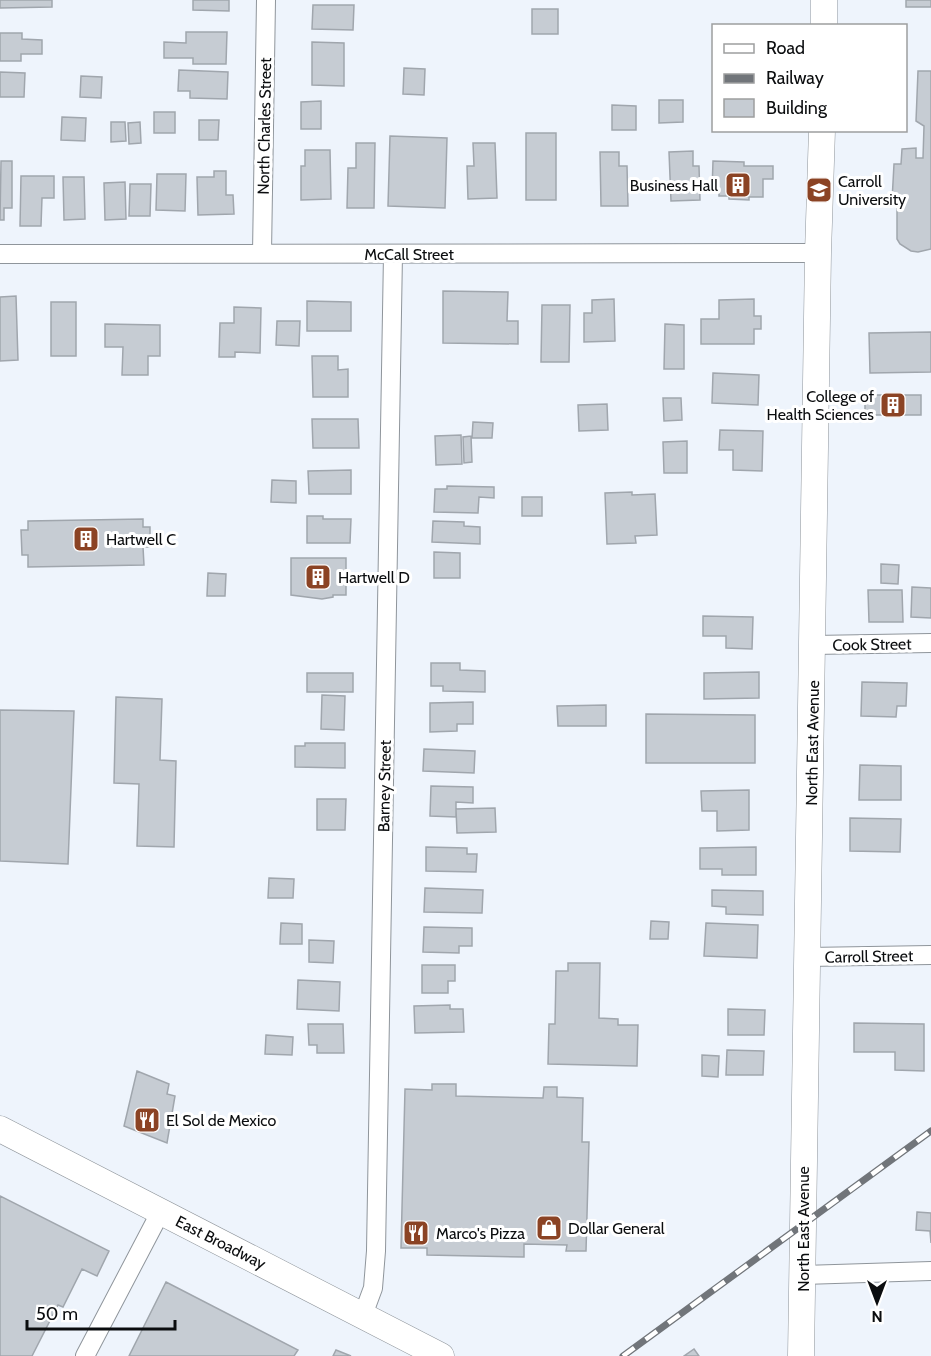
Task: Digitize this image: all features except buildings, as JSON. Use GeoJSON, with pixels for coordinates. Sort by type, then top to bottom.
{"type":"FeatureCollection","features":[{"type":"Feature","properties":{"kind":"main road"},"geometry":{"type":"LineString","coordinates":[[824,0],[824,24]]}},
{"type":"Feature","properties":{"kind":"main road","name":"North East Avenue"},"geometry":{"type":"LineString","coordinates":[[801,1356],[818,253],[822,132]]}},
{"type":"Feature","properties":{"kind":"main road","name":"East Broadway"},"geometry":{"type":"LineString","coordinates":[[0,1129],[441,1356]]}},
{"type":"Feature","properties":{"kind":"street","name":"North Charles Street"},"geometry":{"type":"LineString","coordinates":[[262,253],[266,0]]}},
{"type":"Feature","properties":{"kind":"street","name":"McCall Street"},"geometry":{"type":"LineString","coordinates":[[0,254],[818,253]]}},
{"type":"Feature","properties":{"kind":"street","name":"Barney Street"},"geometry":{"type":"LineString","coordinates":[[363,1315],[373,1288],[376,1251],[393,254]]}},
{"type":"Feature","properties":{"kind":"street","name":"Cook Street"},"geometry":{"type":"LineString","coordinates":[[813,645],[931,643]]}},
{"type":"Feature","properties":{"kind":"street","name":"Carroll Street"},"geometry":{"type":"LineString","coordinates":[[807,957],[931,955]]}},
{"type":"Feature","properties":{"kind":"street"},"geometry":{"type":"LineString","coordinates":[[85,1356],[161,1211]]}},
{"type":"Feature","properties":{"kind":"street"},"geometry":{"type":"LineString","coordinates":[[803,1275],[931,1271]]}},
{"type":"Feature","properties":{"kind":"railway"},"geometry":{"type":"LineString","coordinates":[[623,1356],[931,1131]]}},
{"type":"Feature","properties":{"kind":"place","name":"Business Hall"},"geometry":{"type":"Point","coordinates":[738,185]}},
{"type":"Feature","properties":{"kind":"place","name":"Carroll University"},"geometry":{"type":"Point","coordinates":[819,190]}},
{"type":"Feature","properties":{"kind":"place","name":"College of Health Sciences"},"geometry":{"type":"Point","coordinates":[893,405]}},
{"type":"Feature","properties":{"kind":"place","name":"Hartwell C"},"geometry":{"type":"Point","coordinates":[86,539]}},
{"type":"Feature","properties":{"kind":"place","name":"Hartwell D"},"geometry":{"type":"Point","coordinates":[318,577]}},
{"type":"Feature","properties":{"kind":"place","name":"El Sol de Mexico"},"geometry":{"type":"Point","coordinates":[147,1120]}},
{"type":"Feature","properties":{"kind":"place","name":"Dollar General"},"geometry":{"type":"Point","coordinates":[549,1228]}},
{"type":"Feature","properties":{"kind":"place","name":"Marco's Pizza"},"geometry":{"type":"Point","coordinates":[416,1233]}}]}
